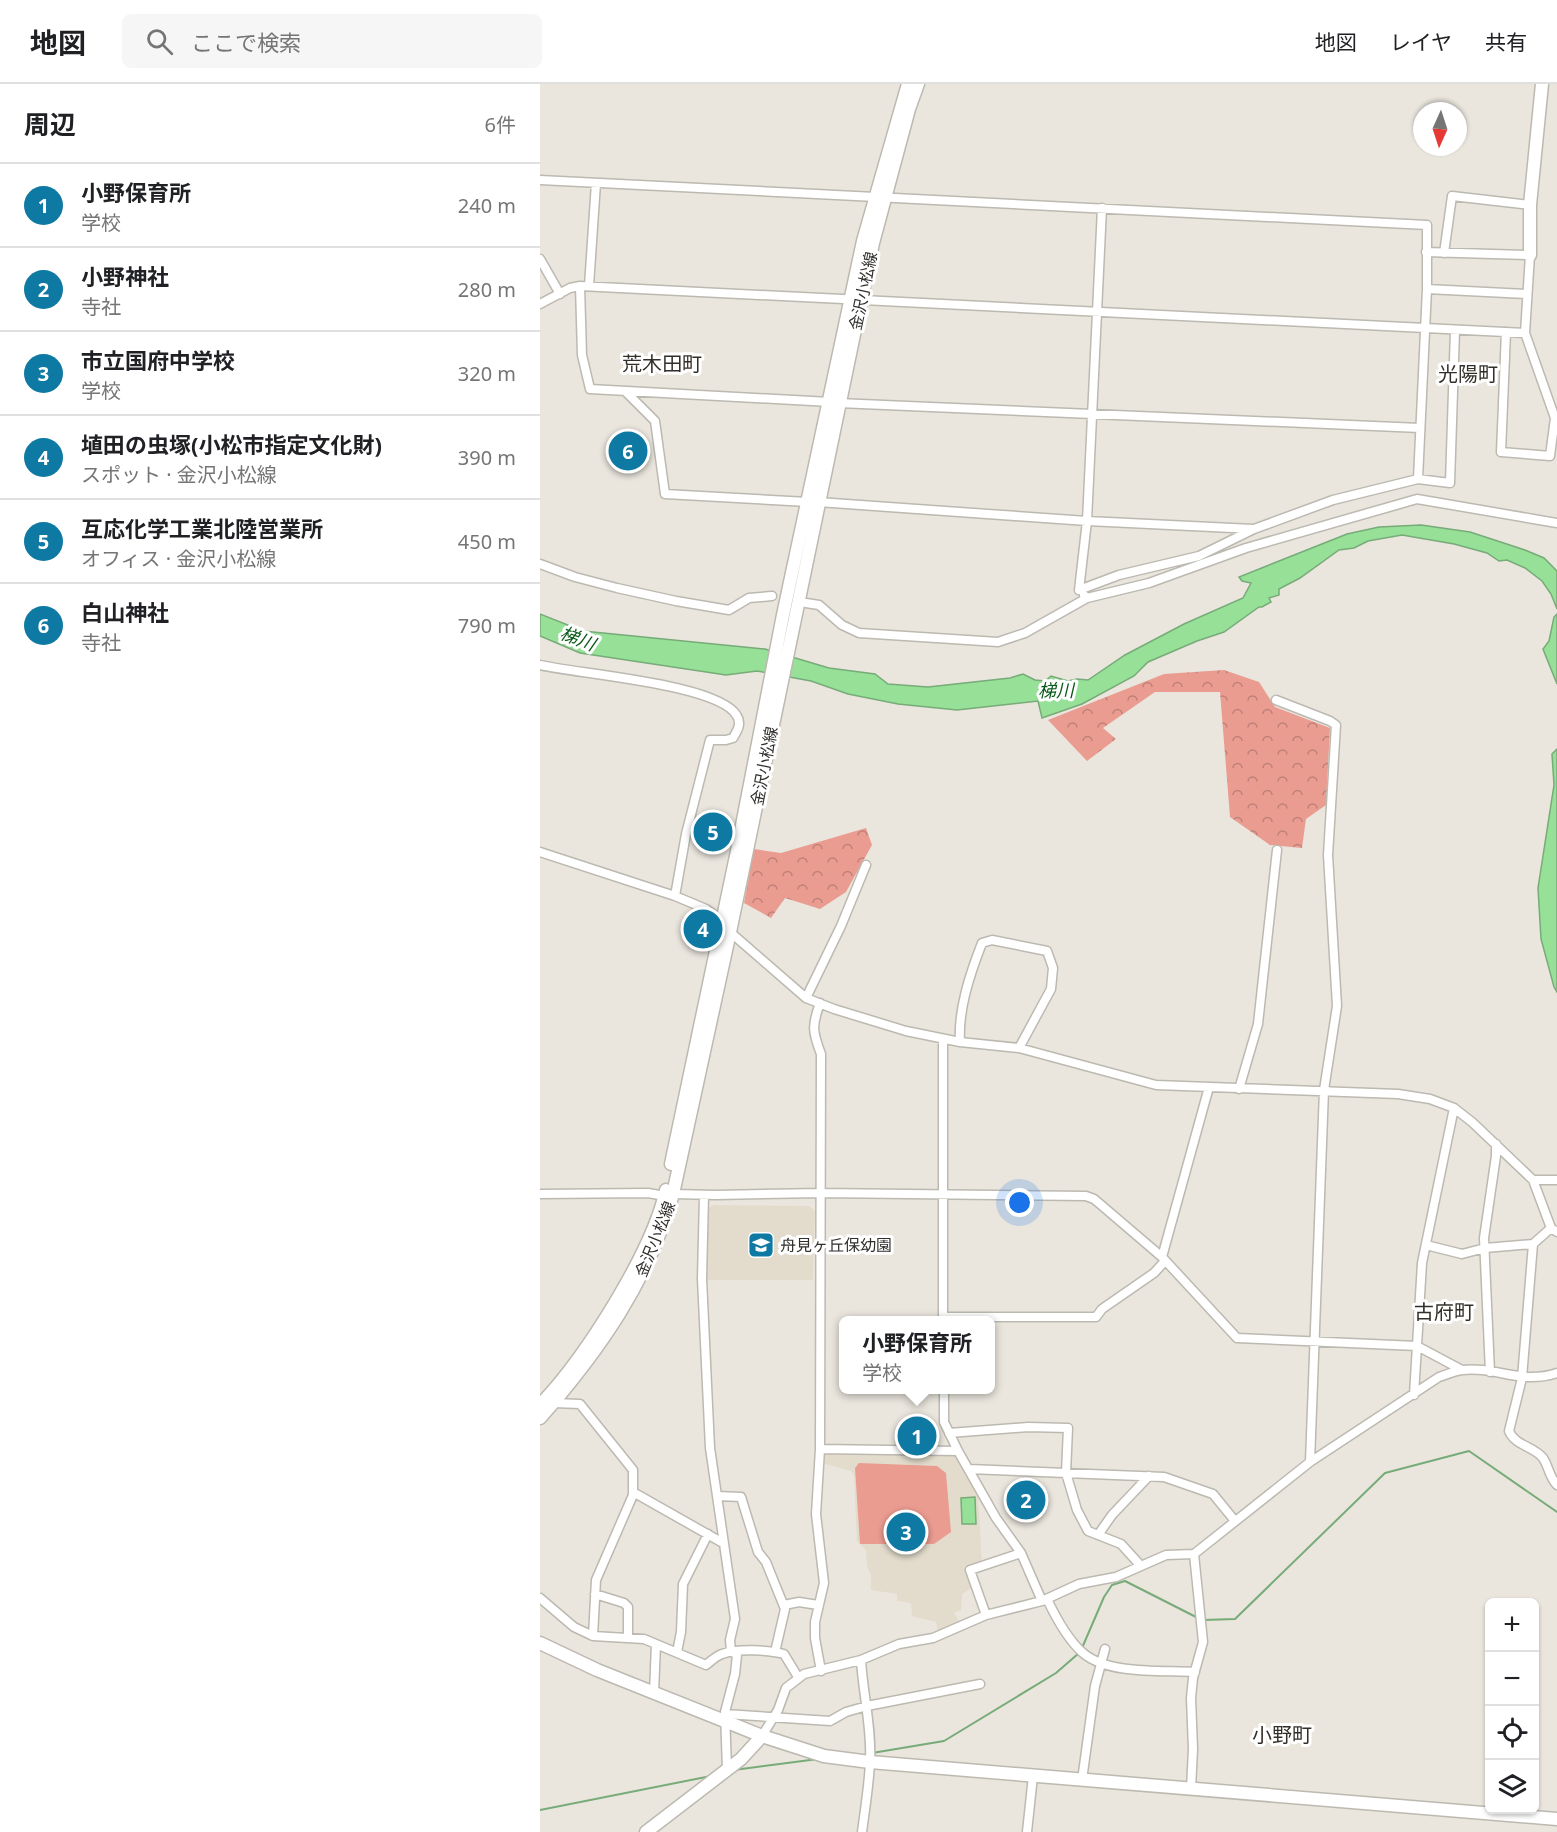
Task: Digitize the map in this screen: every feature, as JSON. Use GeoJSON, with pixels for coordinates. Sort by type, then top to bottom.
{"type":"FeatureCollection","features":[{"type":"Feature","properties":{"kind":"main road","name":"金沢小松線"},"geometry":{"type":"LineString","coordinates":[[540,1418],[576,1377],[615,1324],[660,1234],[730,932],[789,616],[856,299],[873,243],[880,196],[908,84]]}},
{"type":"Feature","properties":{"kind":"main road","name":"金沢小松線"},"geometry":{"type":"LineString","coordinates":[[880,196],[918,84]]}},
{"type":"Feature","properties":{"kind":"main road"},"geometry":{"type":"LineString","coordinates":[[1530,255],[1530,205],[1542,84]]}},
{"type":"Feature","properties":{"kind":"main road","name":"金沢小松線"},"geometry":{"type":"LineString","coordinates":[[540,1405],[567,1373],[613,1306],[669,1195],[722,921],[769,717]]}},
{"type":"Feature","properties":{"kind":"main road"},"geometry":{"type":"LineString","coordinates":[[540,1643],[597,1670],[654,1693],[725,1717],[762,1736],[824,1756],[870,1756],[1033,1776],[1557,1819]]}},
{"type":"Feature","properties":{"kind":"main road"},"geometry":{"type":"LineString","coordinates":[[646,1832],[741,1759],[762,1736]]}},
{"type":"Feature","properties":{"kind":"street"},"geometry":{"type":"LineString","coordinates":[[540,180],[1427,225],[1418,479]]}},
{"type":"Feature","properties":{"kind":"street"},"geometry":{"type":"LineString","coordinates":[[589,286],[596,183]]}},
{"type":"Feature","properties":{"kind":"street"},"geometry":{"type":"LineString","coordinates":[[1444,253],[1452,196],[1530,205]]}},
{"type":"Feature","properties":{"kind":"street"},"geometry":{"type":"LineString","coordinates":[[1079,590],[1087,521],[1101,208]]}},
{"type":"Feature","properties":{"kind":"street"},"geometry":{"type":"LineString","coordinates":[[1426,252],[1530,255],[1525,333],[1556,418],[1550,456],[1501,452],[1506,333]]}},
{"type":"Feature","properties":{"kind":"street"},"geometry":{"type":"LineString","coordinates":[[540,259],[560,294]]}},
{"type":"Feature","properties":{"kind":"street"},"geometry":{"type":"LineString","coordinates":[[580,286],[582,355],[590,388],[626,392],[1090,415],[1420,428]]}},
{"type":"Feature","properties":{"kind":"street"},"geometry":{"type":"LineString","coordinates":[[540,304],[570,288],[589,286],[1525,333]]}},
{"type":"Feature","properties":{"kind":"street"},"geometry":{"type":"LineString","coordinates":[[1426,289],[1527,294]]}},
{"type":"Feature","properties":{"kind":"street"},"geometry":{"type":"LineString","coordinates":[[1079,590],[1119,575],[1199,556],[1254,529],[1333,500],[1418,479],[1450,483],[1455,330]]}},
{"type":"Feature","properties":{"kind":"street"},"geometry":{"type":"LineString","coordinates":[[626,392],[654,420],[664,494],[1087,521],[1254,529]]}},
{"type":"Feature","properties":{"kind":"street"},"geometry":{"type":"LineString","coordinates":[[806,603],[819,605],[842,625],[859,633],[998,642],[1024,633],[1087,598],[1149,583],[1246,548],[1417,499],[1557,523]]}},
{"type":"Feature","properties":{"kind":"street"},"geometry":{"type":"LineString","coordinates":[[540,564],[575,577],[617,588],[729,610],[749,598],[772,596]]}},
{"type":"Feature","properties":{"kind":"street"},"geometry":{"type":"LineString","coordinates":[[1079,590],[1087,598]]}},
{"type":"Feature","properties":{"kind":"street"},"geometry":{"type":"LineString","coordinates":[[540,665],[686,689],[709,697],[738,716],[739,727],[733,738],[710,740],[686,834],[675,896]]}},
{"type":"Feature","properties":{"kind":"street"},"geometry":{"type":"LineString","coordinates":[[1276,700],[1336,725],[1328,855],[1337,1005],[1324,1090],[1310,1462]]}},
{"type":"Feature","properties":{"kind":"street"},"geometry":{"type":"LineString","coordinates":[[1239,1089],[1258,1024],[1277,850]]}},
{"type":"Feature","properties":{"kind":"street"},"geometry":{"type":"LineString","coordinates":[[540,852],[675,896],[706,909],[722,921]]}},
{"type":"Feature","properties":{"kind":"street"},"geometry":{"type":"LineString","coordinates":[[806,998],[842,926],[866,865]]}},
{"type":"Feature","properties":{"kind":"street"},"geometry":{"type":"LineString","coordinates":[[730,932],[806,998],[906,1031],[960,1042],[1019,1048],[1156,1084],[1398,1094],[1430,1099],[1454,1108],[1533,1180],[1554,1230],[1533,1244],[1485,1248],[1462,1254],[1426,1245]]}},
{"type":"Feature","properties":{"kind":"street"},"geometry":{"type":"LineString","coordinates":[[960,1042],[958,1022],[977,956],[982,943],[992,940],[1047,951],[1053,968],[1052,988],[1019,1048]]}},
{"type":"Feature","properties":{"kind":"street"},"geometry":{"type":"LineString","coordinates":[[820,1003],[813,1022],[814,1035],[821,1054],[820,1449],[816,1514],[824,1582],[818,1605],[815,1638],[821,1671]]}},
{"type":"Feature","properties":{"kind":"street"},"geometry":{"type":"LineString","coordinates":[[943,1039],[943,1316]]}},
{"type":"Feature","properties":{"kind":"street"},"geometry":{"type":"LineString","coordinates":[[995,1318],[1096,1317],[1102,1310],[1154,1273],[1163,1259],[1209,1087]]}},
{"type":"Feature","properties":{"kind":"street"},"geometry":{"type":"LineString","coordinates":[[1414,1395],[1419,1288],[1454,1108]]}},
{"type":"Feature","properties":{"kind":"street"},"geometry":{"type":"LineString","coordinates":[[1490,1371],[1484,1238],[1496,1144]]}},
{"type":"Feature","properties":{"kind":"street"},"geometry":{"type":"LineString","coordinates":[[1533,1180],[1557,1180]]}},
{"type":"Feature","properties":{"kind":"street"},"geometry":{"type":"LineString","coordinates":[[540,1194],[821,1193],[1086,1196],[1094,1198],[1163,1259],[1238,1338],[1417,1346],[1462,1370]]}},
{"type":"Feature","properties":{"kind":"street"},"geometry":{"type":"LineString","coordinates":[[705,1195],[703,1290],[710,1448],[723,1543],[732,1586],[735,1619],[730,1640],[731,1651]]}},
{"type":"Feature","properties":{"kind":"street"},"geometry":{"type":"LineString","coordinates":[[1533,1244],[1522,1378],[1509,1431],[1512,1438],[1543,1457],[1552,1481],[1557,1485]]}},
{"type":"Feature","properties":{"kind":"street"},"geometry":{"type":"LineString","coordinates":[[762,1736],[786,1688],[798,1677],[861,1660],[899,1644],[933,1638],[986,1615],[1045,1600],[1079,1584],[1116,1577],[1166,1556],[1194,1554],[1310,1462],[1439,1377],[1462,1370],[1490,1371],[1522,1378],[1542,1378],[1557,1373]]}},
{"type":"Feature","properties":{"kind":"street"},"geometry":{"type":"LineString","coordinates":[[944,1394],[944,1422],[958,1451],[996,1518],[1021,1553],[1045,1600],[1081,1650],[1100,1662],[1116,1668],[1195,1672]]}},
{"type":"Feature","properties":{"kind":"street"},"geometry":{"type":"LineString","coordinates":[[554,1402],[580,1404],[633,1470],[633,1492],[596,1580],[593,1636]]}},
{"type":"Feature","properties":{"kind":"street"},"geometry":{"type":"LineString","coordinates":[[949,1433],[1028,1427],[1068,1428],[1066,1473],[1077,1510],[1088,1531],[1121,1544],[1141,1566]]}},
{"type":"Feature","properties":{"kind":"street"},"geometry":{"type":"LineString","coordinates":[[820,1449],[958,1451]]}},
{"type":"Feature","properties":{"kind":"street"},"geometry":{"type":"LineString","coordinates":[[969,1469],[1164,1477],[1213,1494],[1235,1521]]}},
{"type":"Feature","properties":{"kind":"street"},"geometry":{"type":"LineString","coordinates":[[1098,1535],[1112,1515],[1149,1476]]}},
{"type":"Feature","properties":{"kind":"street"},"geometry":{"type":"LineString","coordinates":[[633,1492],[723,1543]]}},
{"type":"Feature","properties":{"kind":"street"},"geometry":{"type":"LineString","coordinates":[[717,1496],[741,1497],[758,1552],[766,1562],[784,1605],[785,1616],[775,1652]]}},
{"type":"Feature","properties":{"kind":"street"},"geometry":{"type":"LineString","coordinates":[[677,1652],[681,1632],[683,1584],[708,1534]]}},
{"type":"Feature","properties":{"kind":"street"},"geometry":{"type":"LineString","coordinates":[[986,1615],[970,1570],[1021,1553]]}},
{"type":"Feature","properties":{"kind":"street"},"geometry":{"type":"LineString","coordinates":[[1191,1789],[1193,1749],[1191,1698],[1203,1642],[1194,1554]]}},
{"type":"Feature","properties":{"kind":"street"},"geometry":{"type":"LineString","coordinates":[[595,1594],[624,1603],[628,1607],[628,1638]]}},
{"type":"Feature","properties":{"kind":"street"},"geometry":{"type":"LineString","coordinates":[[540,1598],[574,1627],[593,1636],[644,1639],[706,1665],[719,1655],[731,1651],[775,1652],[784,1654],[798,1677]]}},
{"type":"Feature","properties":{"kind":"street"},"geometry":{"type":"LineString","coordinates":[[784,1605],[799,1602],[818,1605]]}},
{"type":"Feature","properties":{"kind":"street"},"geometry":{"type":"LineString","coordinates":[[654,1693],[656,1644]]}},
{"type":"Feature","properties":{"kind":"street"},"geometry":{"type":"LineString","coordinates":[[1082,1780],[1100,1662],[1105,1649]]}},
{"type":"Feature","properties":{"kind":"street"},"geometry":{"type":"LineString","coordinates":[[727,1770],[725,1717],[737,1655],[731,1651]]}},
{"type":"Feature","properties":{"kind":"street"},"geometry":{"type":"LineString","coordinates":[[861,1660],[870,1756],[862,1832]]}},
{"type":"Feature","properties":{"kind":"street"},"geometry":{"type":"LineString","coordinates":[[725,1717],[830,1721],[846,1712],[867,1706],[980,1684]]}},
{"type":"Feature","properties":{"kind":"street"},"geometry":{"type":"LineString","coordinates":[[1027,1832],[1033,1776]]}},
{"type":"Feature","properties":{"kind":"shaded area","name":"舟見ヶ丘保幼園"},"geometry":{"type":"Polygon","coordinates":[[[713,1205],[809,1206],[815,1211],[813,1280],[707,1280],[707,1209],[713,1205]]]}},
{"type":"Feature","properties":{"kind":"shaded area"},"geometry":{"type":"Polygon","coordinates":[[[956,1451],[978,1494],[982,1563],[968,1567],[967,1575],[973,1587],[962,1594],[961,1610],[954,1613],[959,1621],[938,1632],[936,1622],[912,1616],[911,1603],[897,1601],[897,1594],[871,1590],[871,1575],[867,1566],[866,1550],[857,1541],[854,1475],[851,1471],[822,1463],[823,1452],[956,1451]]]}},
{"type":"Feature","properties":{"kind":"green space"},"geometry":{"type":"Polygon","coordinates":[[[1224,670],[1259,682],[1275,707],[1330,728],[1326,805],[1306,819],[1302,848],[1270,845],[1230,817],[1220,692],[1155,692],[1103,728],[1116,739],[1087,761],[1048,720],[1164,674],[1224,670]]]}},
{"type":"Feature","properties":{"kind":"green space"},"geometry":{"type":"Polygon","coordinates":[[[866,828],[872,845],[846,892],[820,909],[785,898],[771,918],[744,903],[754,849],[781,853],[866,828]]]}},
{"type":"Feature","properties":{"kind":"green space"},"geometry":{"type":"Polygon","coordinates":[[[859,1463],[937,1466],[946,1473],[951,1532],[934,1544],[860,1544],[855,1468],[859,1463]]]}},
{"type":"Feature","properties":{"kind":"water","name":"梯川"},"geometry":{"type":"Polygon","coordinates":[[[1421,525],[1470,532],[1544,558],[1557,571],[1557,609],[1542,581],[1525,568],[1507,560],[1499,561],[1487,553],[1454,544],[1402,535],[1368,541],[1354,548],[1339,550],[1300,578],[1279,589],[1279,595],[1269,598],[1271,602],[1259,607],[1224,632],[1148,662],[1134,676],[1082,704],[1042,718],[1038,701],[957,710],[898,704],[848,694],[811,681],[757,671],[726,675],[580,653],[540,636],[540,614],[583,631],[765,649],[829,668],[875,674],[888,684],[928,687],[1010,678],[1023,674],[1035,680],[1045,681],[1051,676],[1068,681],[1088,680],[1125,655],[1184,624],[1243,598],[1251,583],[1242,581],[1239,577],[1347,534],[1379,527],[1421,525]]]}},
{"type":"Feature","properties":{"kind":"water"},"geometry":{"type":"Polygon","coordinates":[[[1557,614],[1557,684],[1543,649],[1549,641],[1554,617],[1557,614]]]}},
{"type":"Feature","properties":{"kind":"water"},"geometry":{"type":"Polygon","coordinates":[[[1557,749],[1557,992],[1541,939],[1538,888],[1554,785],[1552,754],[1557,749]]]}},
{"type":"Feature","properties":{"kind":"water"},"geometry":{"type":"Polygon","coordinates":[[[975,1497],[976,1524],[962,1524],[961,1498],[975,1497]]]}},
{"type":"Feature","properties":{"kind":"waterway"},"geometry":{"type":"LineString","coordinates":[[1203,1620],[1235,1619],[1385,1473],[1469,1451],[1557,1512]]}},
{"type":"Feature","properties":{"kind":"waterway"},"geometry":{"type":"LineString","coordinates":[[1082,1648],[1104,1597],[1112,1585],[1125,1581],[1198,1618]]}},
{"type":"Feature","properties":{"kind":"waterway"},"geometry":{"type":"LineString","coordinates":[[872,1753],[944,1741],[1056,1673],[1079,1653]]}},
{"type":"Feature","properties":{"kind":"waterway"},"geometry":{"type":"LineString","coordinates":[[734,1770],[818,1759]]}},
{"type":"Feature","properties":{"kind":"waterway"},"geometry":{"type":"LineString","coordinates":[[540,1810],[711,1776]]}},
{"type":"Feature","properties":{"kind":"place","name":"白山神社"},"geometry":{"type":"Point","coordinates":[628,451]}},
{"type":"Feature","properties":{"kind":"place","name":"互応化学工業北陸営業所"},"geometry":{"type":"Point","coordinates":[713,832]}},
{"type":"Feature","properties":{"kind":"place","name":"埴田の虫塚(小松市指定文化財)"},"geometry":{"type":"Point","coordinates":[703,929]}},
{"type":"Feature","properties":{"kind":"place","name":"舟見ヶ丘保幼園"},"geometry":{"type":"Point","coordinates":[761,1245]}},
{"type":"Feature","properties":{"kind":"place","name":"小野保育所"},"geometry":{"type":"Point","coordinates":[917,1436]}},
{"type":"Feature","properties":{"kind":"place","name":"小野神社"},"geometry":{"type":"Point","coordinates":[1026,1500]}},
{"type":"Feature","properties":{"kind":"place","name":"市立国府中学校"},"geometry":{"type":"Point","coordinates":[906,1532]}},
{"type":"Feature","properties":{"kind":"district","name":"荒木田町"},"geometry":{"type":"Point","coordinates":[662,363]}},
{"type":"Feature","properties":{"kind":"district","name":"光陽町"},"geometry":{"type":"Point","coordinates":[1468,373]}},
{"type":"Feature","properties":{"kind":"district","name":"古府町"},"geometry":{"type":"Point","coordinates":[1444,1311]}},
{"type":"Feature","properties":{"kind":"district","name":"小野町"},"geometry":{"type":"Point","coordinates":[1282,1734]}}]}
